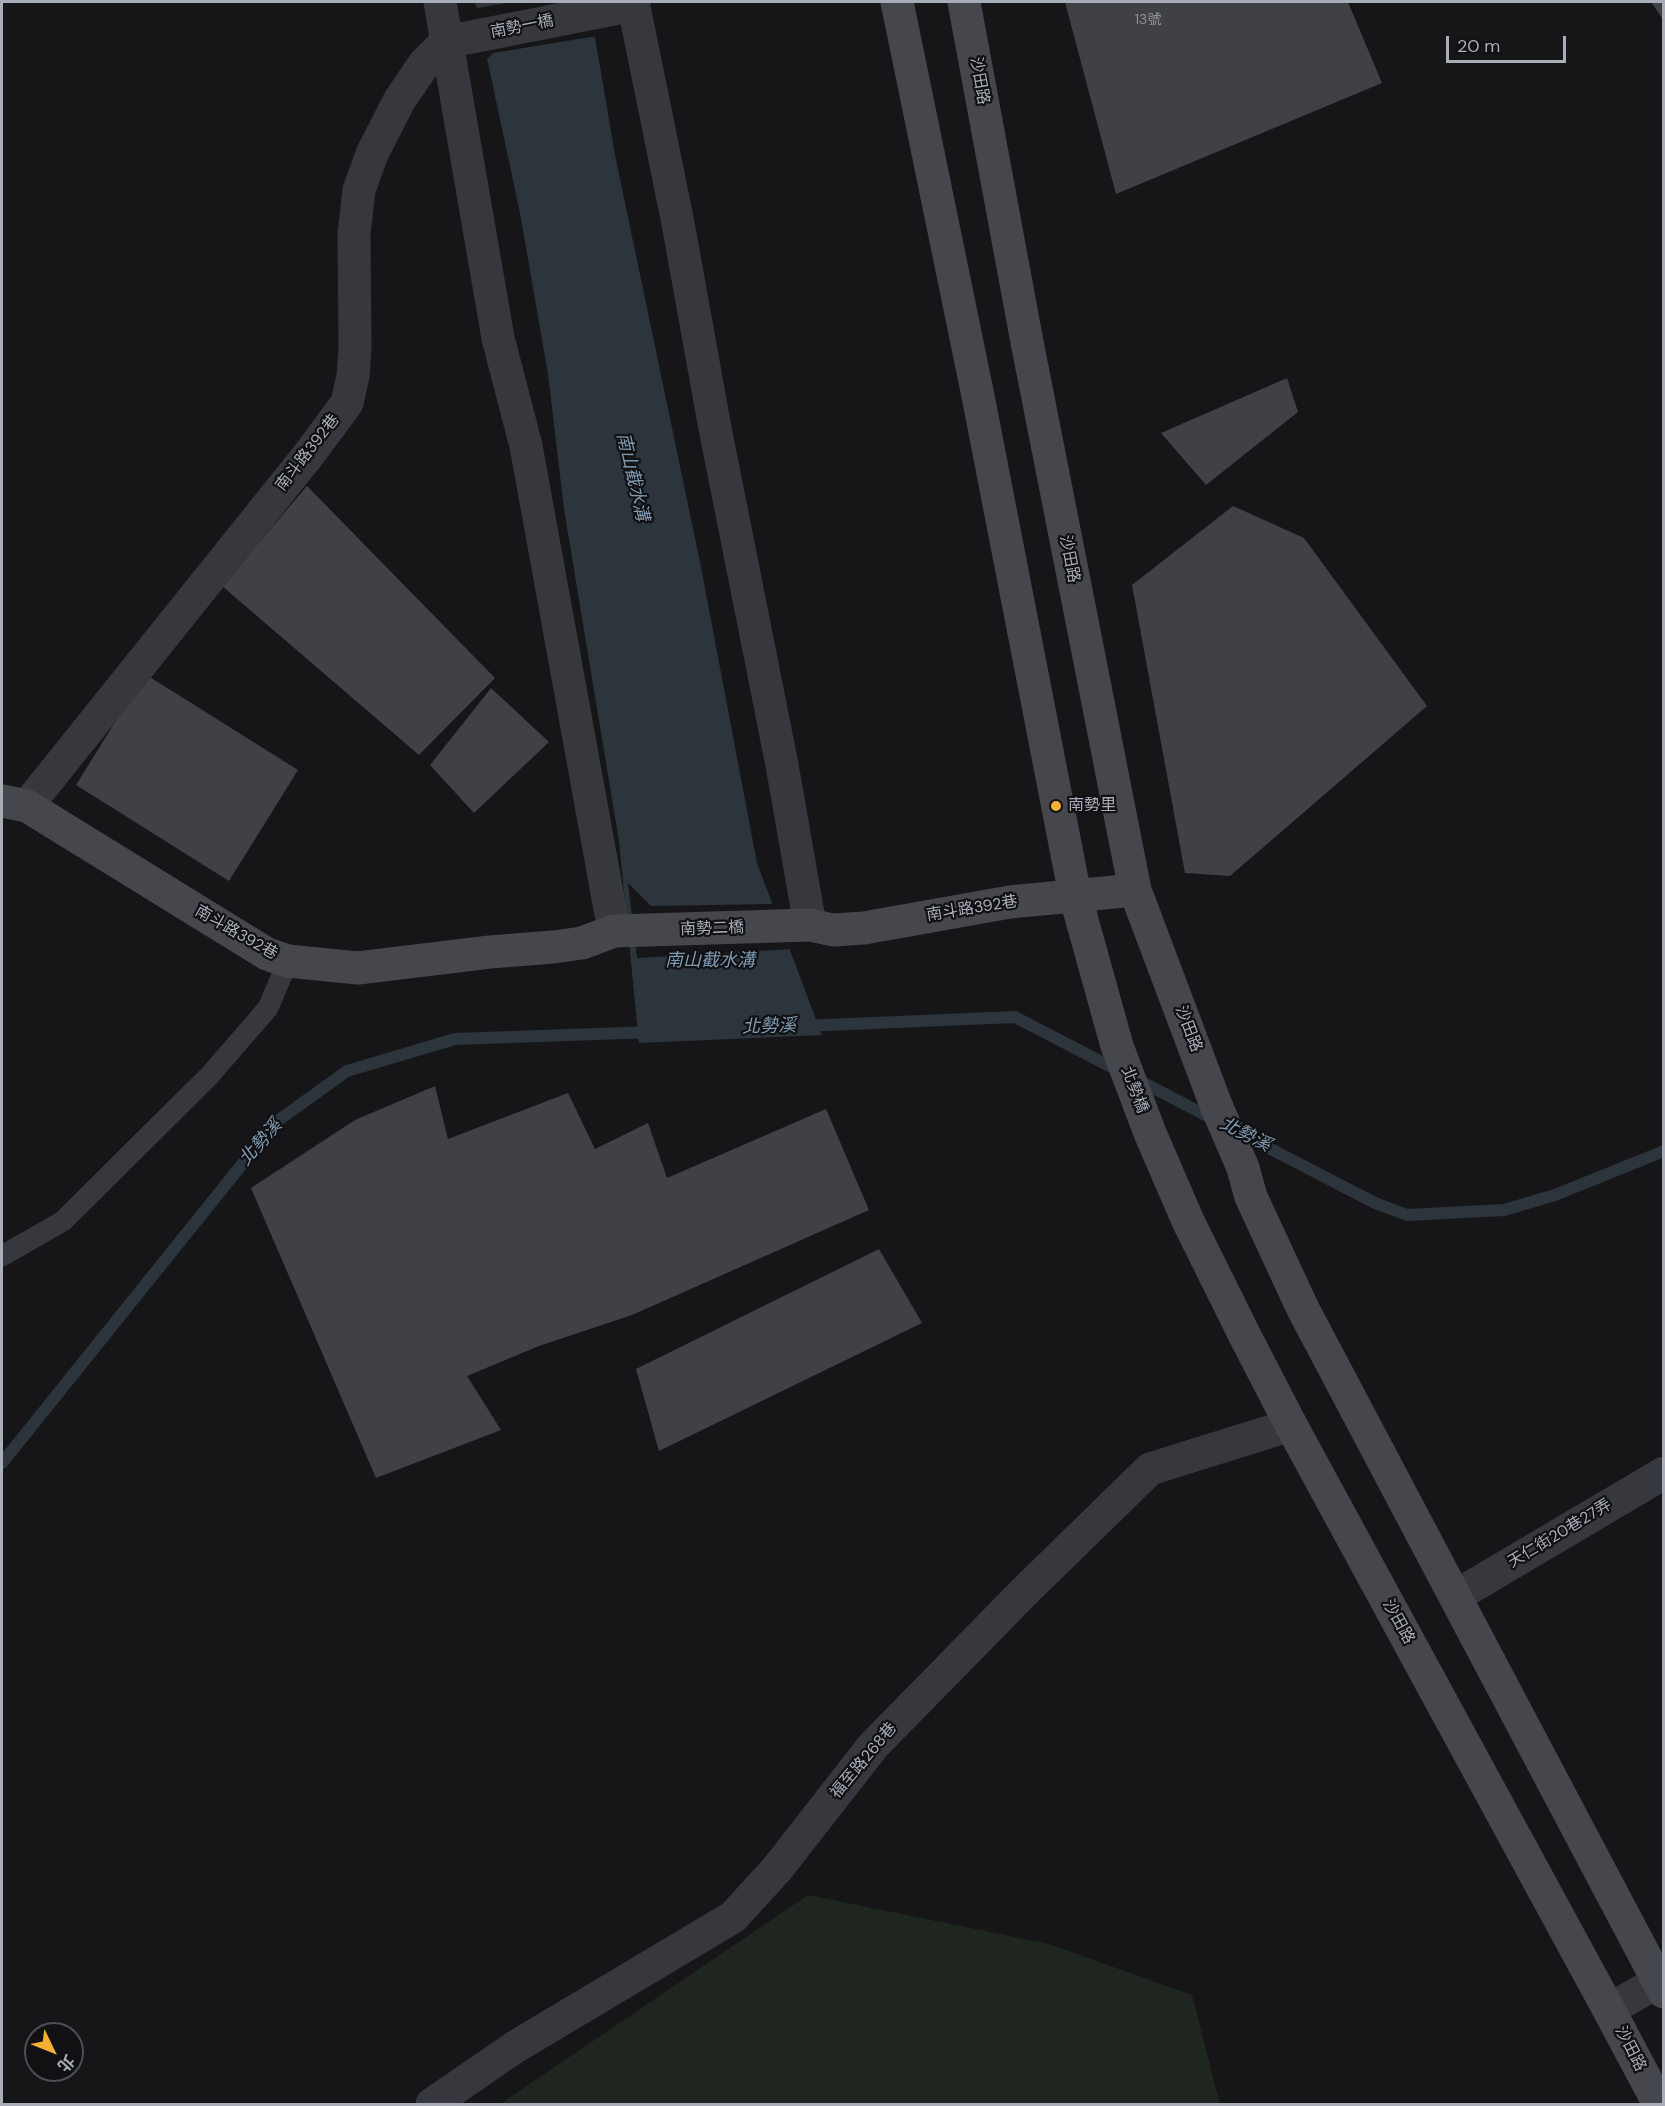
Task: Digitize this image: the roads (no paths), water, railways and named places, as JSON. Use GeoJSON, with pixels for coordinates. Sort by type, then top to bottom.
{"type":"FeatureCollection","features":[{"type":"Feature","properties":{"kind":"street"},"geometry":{"type":"LineString","coordinates":[[440,2],[498,338],[526,446],[614,931]]}},
{"type":"Feature","properties":{"kind":"street"},"geometry":{"type":"LineString","coordinates":[[897,2],[978,396],[1075,895]]}},
{"type":"Feature","properties":{"kind":"street","name":"沙田路"},"geometry":{"type":"LineString","coordinates":[[964,2],[1024,331],[1135,890],[1216,1105],[1243,1168],[1251,1197],[1304,1309],[1456,1596]]}},
{"type":"Feature","properties":{"kind":"street"},"geometry":{"type":"LineString","coordinates":[[633,3],[678,223],[810,925]]}},
{"type":"Feature","properties":{"kind":"street","name":"南勢一橋"},"geometry":{"type":"LineString","coordinates":[[446,42],[633,3]]}},
{"type":"Feature","properties":{"kind":"street","name":"南斗路392巷"},"geometry":{"type":"LineString","coordinates":[[446,42],[424,63],[399,101],[372,154],[359,190],[354,234],[355,348],[353,376],[346,403],[310,453],[14,803],[267,954],[288,961],[358,968],[582,943],[614,931]]}},
{"type":"Feature","properties":{"kind":"street","name":"南斗路392巷"},"geometry":{"type":"LineString","coordinates":[[810,925],[833,930],[864,928],[1010,902],[1135,890]]}},
{"type":"Feature","properties":{"kind":"street","name":"北勢橋"},"geometry":{"type":"LineString","coordinates":[[1075,895],[1117,1046],[1150,1133]]}},
{"type":"Feature","properties":{"kind":"street","name":"南勢二橋"},"geometry":{"type":"LineString","coordinates":[[614,931],[810,925]]}},
{"type":"Feature","properties":{"kind":"street","name":"沙田路"},"geometry":{"type":"LineString","coordinates":[[1150,1133],[1188,1221],[1292,1425],[1659,2104]]}},
{"type":"Feature","properties":{"kind":"street","name":"福至路268巷"},"geometry":{"type":"LineString","coordinates":[[432,2104],[515,2047],[733,1917],[777,1869],[873,1746],[1025,1591],[1150,1469],[1292,1425]]}},
{"type":"Feature","properties":{"kind":"street","name":"天仁街20巷27弄"},"geometry":{"type":"LineString","coordinates":[[1456,1596],[1664,1473]]}},
{"type":"Feature","properties":{"kind":"street"},"geometry":{"type":"LineString","coordinates":[[1456,1596],[1662,1984],[1609,2010]]}},
{"type":"Feature","properties":{"kind":"lane"},"geometry":{"type":"LineString","coordinates":[[2,1256],[63,1221],[210,1075],[268,1008],[288,961]]}},
{"type":"Feature","properties":{"kind":"water","name":"南山截水溝"},"geometry":{"type":"Polygon","coordinates":[[[475,2],[589,2],[615,155],[700,562],[757,863],[822,1035],[639,1043],[619,841],[564,509],[548,374],[520,213],[475,2]]]}},
{"type":"Feature","properties":{"kind":"waterway","name":"北勢溪"},"geometry":{"type":"LineString","coordinates":[[802,1026],[1015,1017],[1119,1071]]}},
{"type":"Feature","properties":{"kind":"waterway","name":"北勢溪"},"geometry":{"type":"LineString","coordinates":[[2,1463],[276,1122],[347,1071],[455,1039],[653,1032]]}},
{"type":"Feature","properties":{"kind":"waterway","name":"北勢溪"},"geometry":{"type":"LineString","coordinates":[[1138,1080],[1215,1120]]}},
{"type":"Feature","properties":{"kind":"waterway","name":"北勢溪"},"geometry":{"type":"LineString","coordinates":[[1234,1130],[1375,1203],[1407,1215],[1504,1210],[1555,1195],[1664,1151]]}},
{"type":"Feature","properties":{"kind":"place","name":"南勢里"},"geometry":{"type":"Point","coordinates":[1056,806]}}]}
